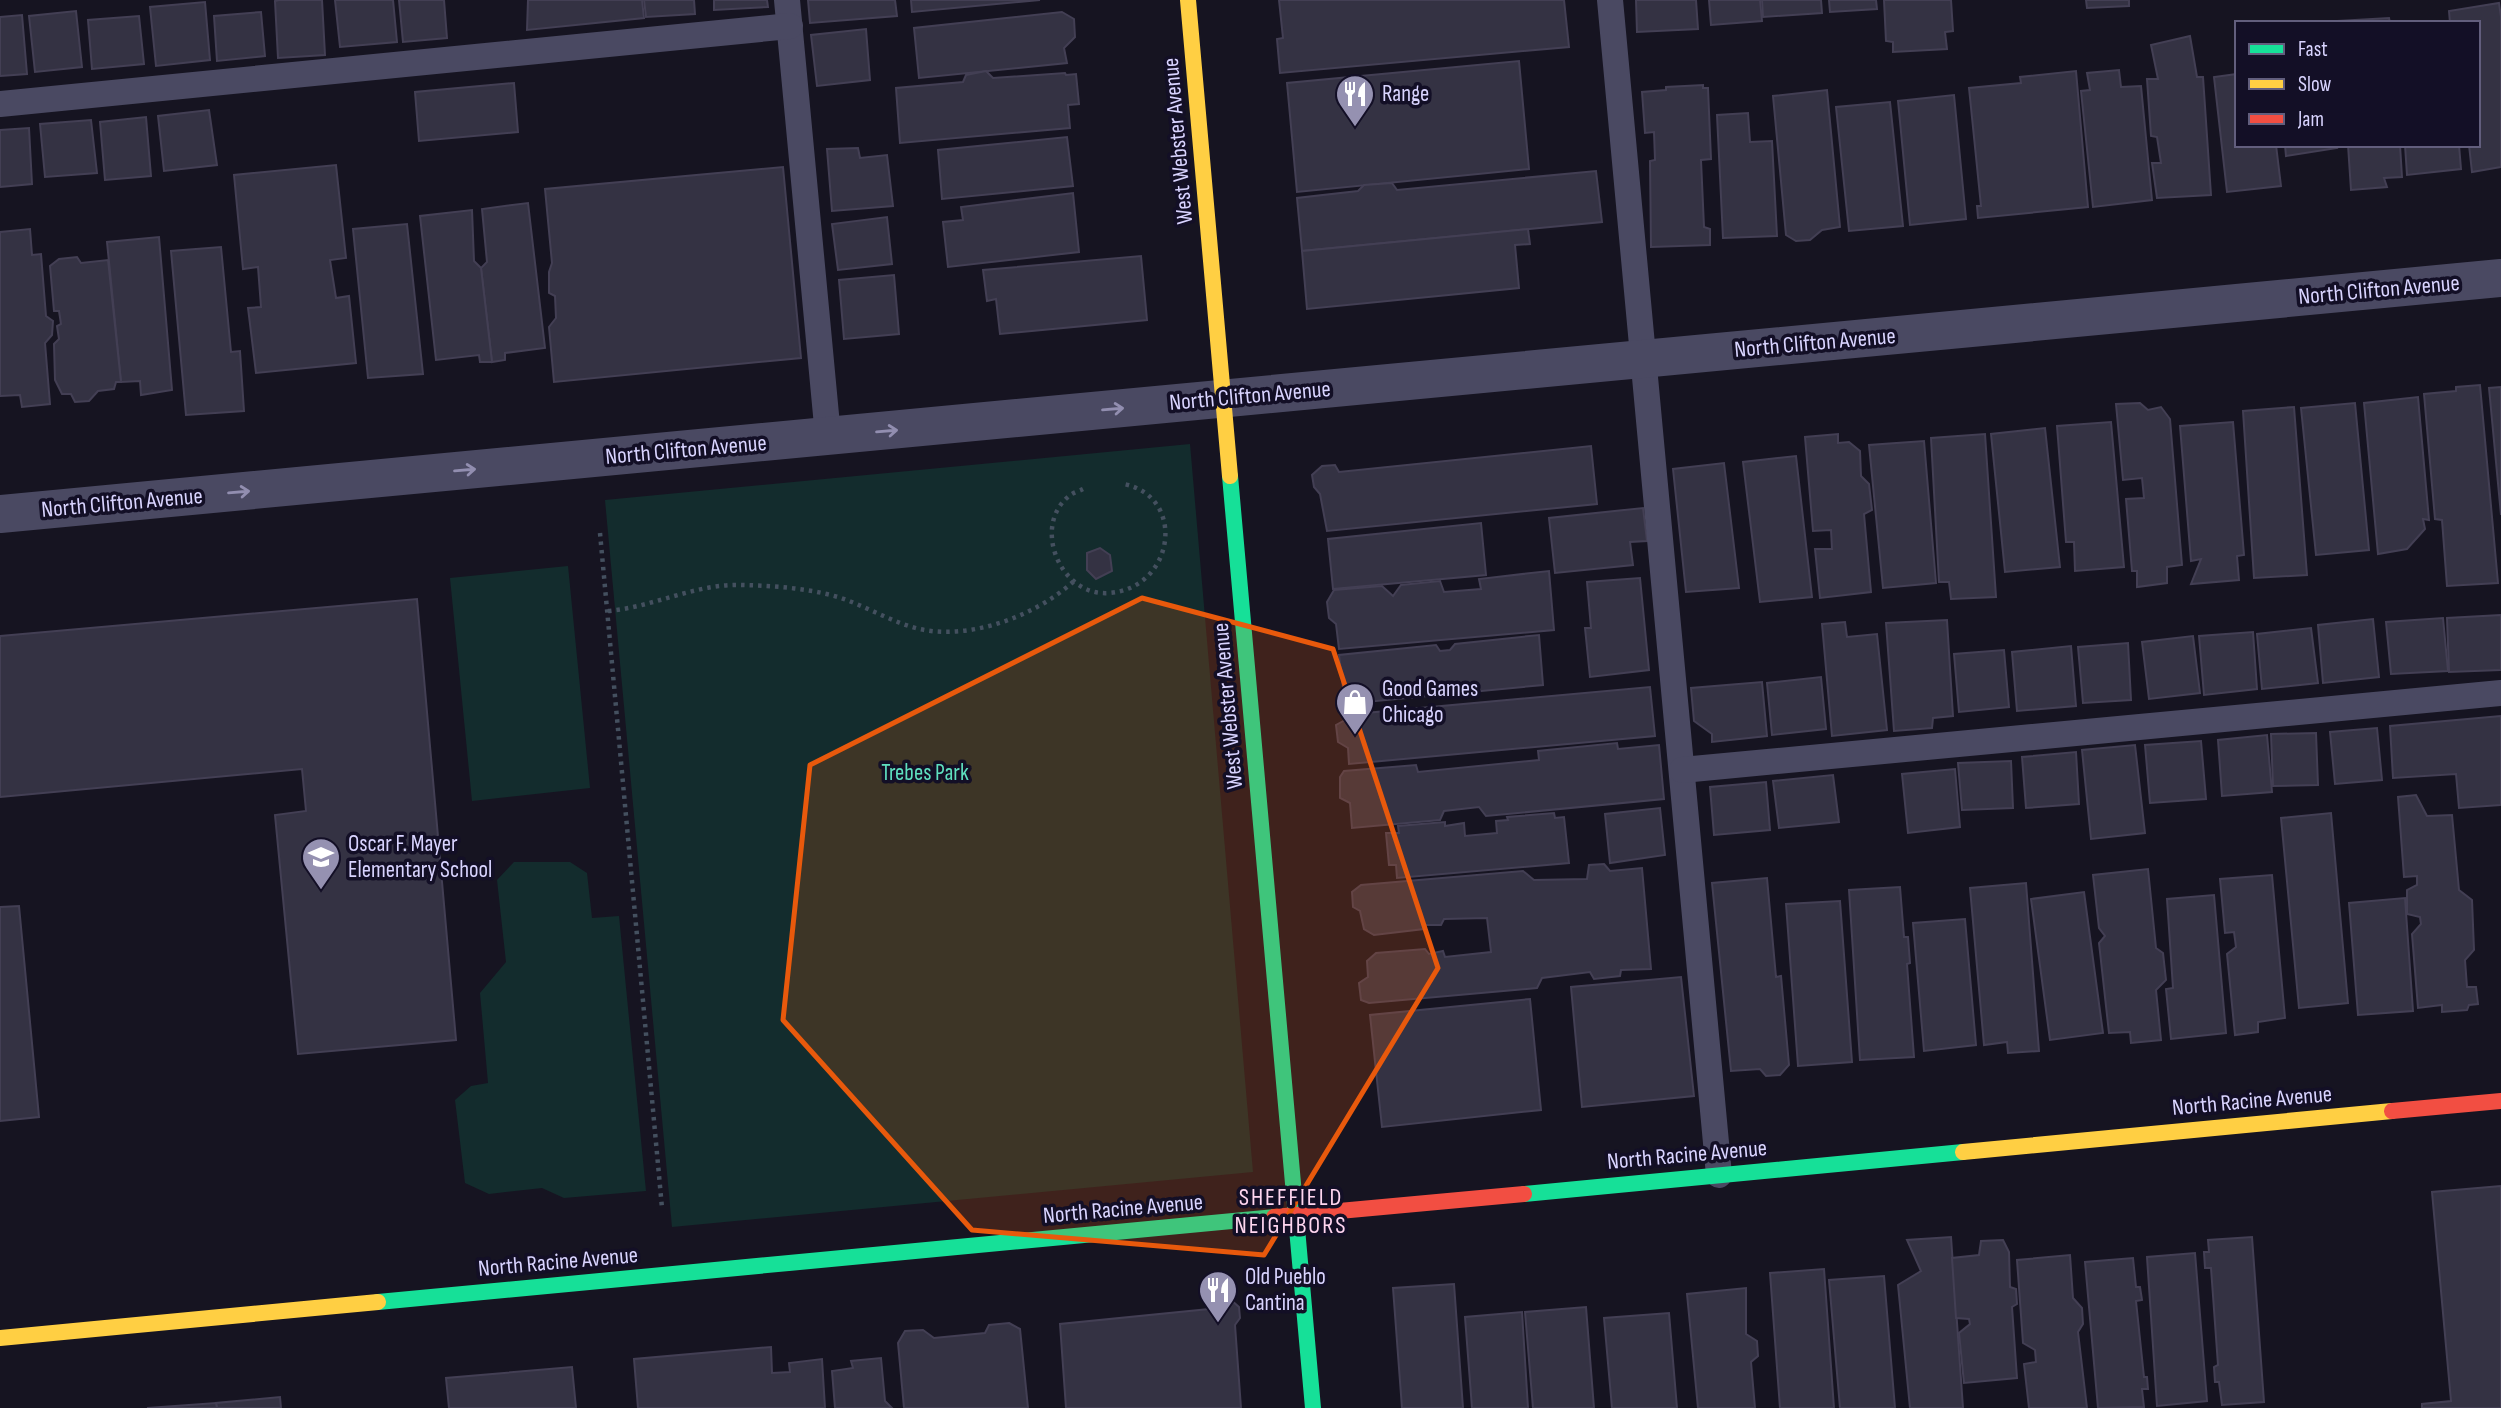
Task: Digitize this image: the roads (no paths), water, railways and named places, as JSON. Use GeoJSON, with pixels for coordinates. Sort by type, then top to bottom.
{"type":"FeatureCollection","features":[{"type":"Feature","properties":{"kind":"street","name":"West Webster Avenue"},"geometry":{"type":"LineString","coordinates":[[1188,0],[1313,1408]]}},
{"type":"Feature","properties":{"kind":"street","name":"North Clifton Avenue"},"geometry":{"type":"LineString","coordinates":[[0,514],[2501,278]]}},
{"type":"Feature","properties":{"kind":"street","name":"North Racine Avenue"},"geometry":{"type":"LineString","coordinates":[[0,1338],[2501,1101]]}},
{"type":"Feature","properties":{"kind":"lane"},"geometry":{"type":"LineString","coordinates":[[1610,0],[1719,1175]]}},
{"type":"Feature","properties":{"kind":"lane"},"geometry":{"type":"LineString","coordinates":[[0,104],[788,13],[828,436]]}},
{"type":"Feature","properties":{"kind":"lane"},"geometry":{"type":"LineString","coordinates":[[1682,770],[2501,693]]}},
{"type":"Feature","properties":{"kind":"place","name":"Range"},"geometry":{"type":"Point","coordinates":[1355,128]}},
{"type":"Feature","properties":{"kind":"place","name":"Good Games Chicago"},"geometry":{"type":"Point","coordinates":[1355,736]}},
{"type":"Feature","properties":{"kind":"place","name":"Oscar F. Mayer Elementary School"},"geometry":{"type":"Point","coordinates":[321,891]}},
{"type":"Feature","properties":{"kind":"place","name":"Old Pueblo Cantina"},"geometry":{"type":"Point","coordinates":[1218,1324]}},
{"type":"Feature","properties":{"kind":"district","name":"SHEFFIELD NEIGHBORS"},"geometry":{"type":"Point","coordinates":[1291,1211]}},
{"type":"Feature","properties":{"kind":"park label","name":"Trebes Park"},"geometry":{"type":"Point","coordinates":[925,773]}}]}
